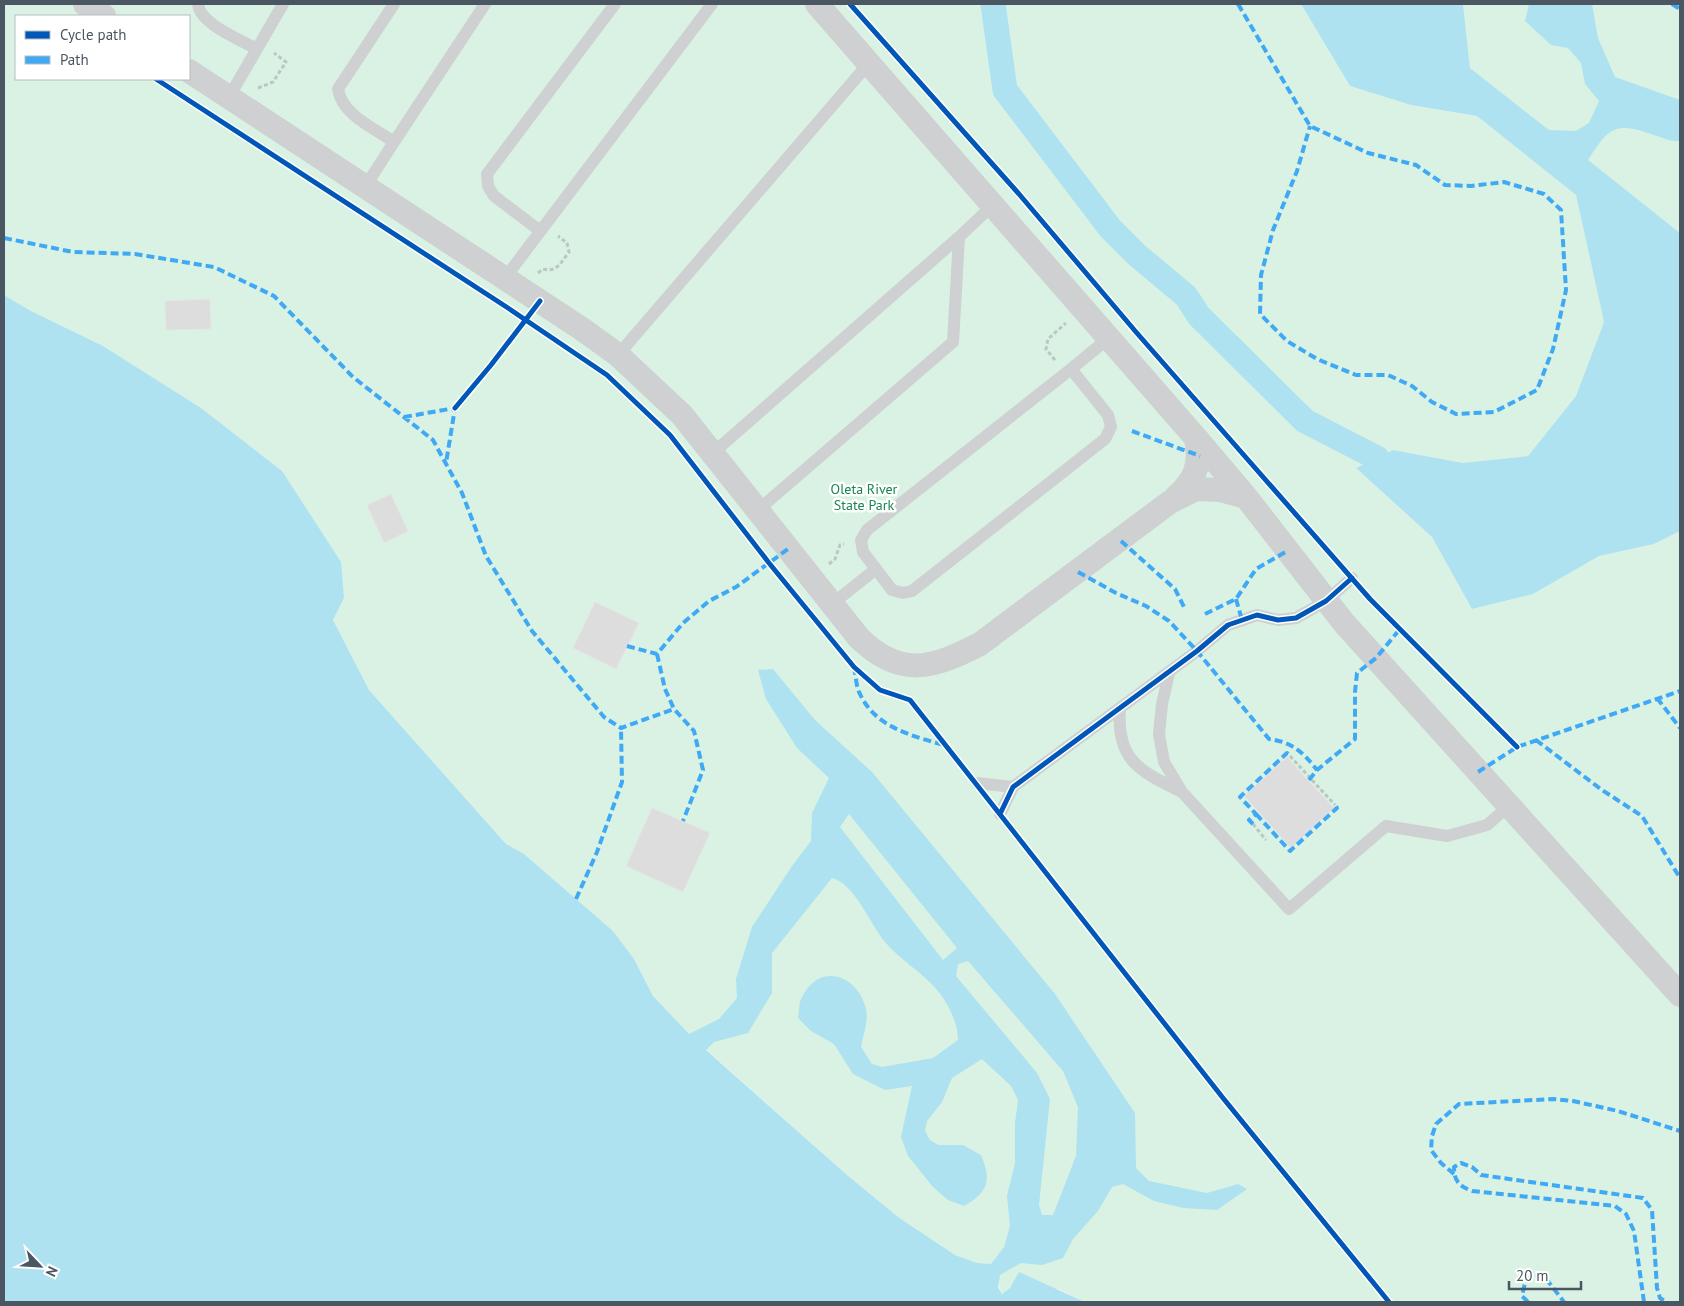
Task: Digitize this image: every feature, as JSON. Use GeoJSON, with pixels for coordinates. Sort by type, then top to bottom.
{"type":"FeatureCollection","features":[{"type":"Feature","properties":{"kind":"street"},"geometry":{"type":"LineString","coordinates":[[817,4],[1110,337],[1246,497],[1326,601],[1680,995]]}},
{"type":"Feature","properties":{"kind":"street"},"geometry":{"type":"LineString","coordinates":[[190,72],[505,278],[618,355],[682,415],[859,638],[873,652],[889,661],[906,666],[923,666],[950,660],[980,644],[1171,502],[1185,489],[1195,474],[1200,456],[1196,438]]}},
{"type":"Feature","properties":{"kind":"street"},"geometry":{"type":"LineString","coordinates":[[1171,502],[1196,489],[1220,490],[1246,497]]}},
{"type":"Feature","properties":{"kind":"lane"},"geometry":{"type":"LineString","coordinates":[[198,4],[199,11],[205,20],[257,49]]}},
{"type":"Feature","properties":{"kind":"lane"},"geometry":{"type":"LineString","coordinates":[[229,97],[284,4]]}},
{"type":"Feature","properties":{"kind":"lane"},"geometry":{"type":"LineString","coordinates":[[394,4],[338,89],[340,99],[346,109],[394,142]]}},
{"type":"Feature","properties":{"kind":"lane"},"geometry":{"type":"LineString","coordinates":[[365,187],[485,4]]}},
{"type":"Feature","properties":{"kind":"lane"},"geometry":{"type":"LineString","coordinates":[[539,230],[494,196],[488,186],[487,174],[615,4]]}},
{"type":"Feature","properties":{"kind":"lane"},"geometry":{"type":"LineString","coordinates":[[505,278],[539,230],[712,4]]}},
{"type":"Feature","properties":{"kind":"lane"},"geometry":{"type":"LineString","coordinates":[[618,355],[869,63]]}},
{"type":"Feature","properties":{"kind":"lane"},"geometry":{"type":"LineString","coordinates":[[714,453],[994,204]]}},
{"type":"Feature","properties":{"kind":"lane"},"geometry":{"type":"LineString","coordinates":[[758,510],[953,342],[959,237]]}},
{"type":"Feature","properties":{"kind":"lane"},"geometry":{"type":"LineString","coordinates":[[1071,369],[1108,415],[1111,427],[1105,439],[912,591],[903,593],[892,590],[863,552],[861,540],[867,530],[1110,337]]}},
{"type":"Feature","properties":{"kind":"lane"},"geometry":{"type":"LineString","coordinates":[[832,604],[876,569]]}},
{"type":"Feature","properties":{"kind":"lane"},"geometry":{"type":"LineString","coordinates":[[1000,814],[1013,787],[1169,673],[1228,625],[1257,615],[1278,620],[1296,618],[1326,601],[1352,578]]}},
{"type":"Feature","properties":{"kind":"lane"},"geometry":{"type":"LineString","coordinates":[[1169,673],[1162,704],[1159,734],[1164,762],[1182,792],[1289,909],[1386,826],[1447,836],[1487,825],[1509,806]]}},
{"type":"Feature","properties":{"kind":"lane"},"geometry":{"type":"LineString","coordinates":[[1120,708],[1119,728],[1121,742],[1132,762],[1153,778],[1182,792]]}},
{"type":"Feature","properties":{"kind":"lane"},"geometry":{"type":"LineString","coordinates":[[976,783],[1013,787]]}},
{"type":"Feature","properties":{"kind":"path"},"geometry":{"type":"LineString","coordinates":[[257,89],[273,82],[286,62]]}},
{"type":"Feature","properties":{"kind":"path"},"geometry":{"type":"LineString","coordinates":[[530,278],[543,269],[550,271],[557,268],[569,252],[567,243],[555,234],[539,230]]}},
{"type":"Feature","properties":{"kind":"path"},"geometry":{"type":"LineString","coordinates":[[1070,320],[1048,339],[1046,349],[1057,363],[1071,369]]}},
{"type":"Feature","properties":{"kind":"path"},"geometry":{"type":"LineString","coordinates":[[825,568],[835,558],[840,545],[861,540]]}},
{"type":"Feature","properties":{"kind":"path"},"geometry":{"type":"LineString","coordinates":[[1290,756],[1335,805]]}},
{"type":"Feature","properties":{"kind":"path"},"geometry":{"type":"LineString","coordinates":[[1253,824],[1266,840]]}},
{"type":"Feature","properties":{"kind":"green space","name":"Oleta River State Park"},"geometry":{"type":"Polygon","coordinates":[[[4,4],[1301,4],[1350,86],[1411,105],[1477,116],[1576,195],[1604,322],[1576,396],[1528,456],[1463,463],[1393,450],[1356,468],[1432,537],[1472,609],[1533,594],[1599,556],[1654,544],[1680,531],[1680,1302],[1085,1302],[1059,1289],[1010,1288],[1002,1294],[991,1264],[977,1263],[955,1255],[898,1217],[847,1175],[689,1034],[653,996],[634,959],[613,931],[524,854],[506,844],[369,690],[333,620],[344,598],[282,471],[201,408],[103,346],[29,310],[4,295],[4,4]]]}},
{"type":"Feature","properties":{"kind":"green space"},"geometry":{"type":"Polygon","coordinates":[[[1463,4],[1680,4],[1680,233],[1470,68],[1463,4]]]}},
{"type":"Feature","properties":{"kind":"water"},"geometry":{"type":"Polygon","coordinates":[[[1301,4],[1463,4],[1470,68],[1549,130],[1576,131],[1589,123],[1599,101],[1585,84],[1581,63],[1568,48],[1551,45],[1525,21],[1529,4],[1592,4],[1598,38],[1615,77],[1680,100],[1680,141],[1667,140],[1630,128],[1622,128],[1608,134],[1588,160],[1680,233],[1680,531],[1654,544],[1599,556],[1533,594],[1472,609],[1432,537],[1356,468],[1393,450],[1463,463],[1528,456],[1576,396],[1604,322],[1576,195],[1477,116],[1411,105],[1350,86],[1301,4]]]}},
{"type":"Feature","properties":{"kind":"water"},"geometry":{"type":"Polygon","coordinates":[[[4,295],[29,310],[103,346],[201,408],[282,471],[341,562],[344,598],[333,620],[369,690],[506,844],[524,854],[613,931],[634,959],[653,996],[689,1034],[719,1019],[737,998],[736,979],[752,927],[792,866],[811,841],[812,813],[829,778],[797,748],[766,699],[758,670],[773,669],[815,720],[872,772],[1055,994],[1135,1113],[1136,1168],[1149,1181],[1207,1193],[1238,1184],[1247,1189],[1217,1210],[1184,1208],[1154,1201],[1123,1184],[1112,1187],[1098,1211],[1073,1239],[1063,1258],[1042,1265],[1021,1263],[1000,1275],[998,1287],[1002,1294],[1010,1288],[1019,1272],[1085,1302],[4,1302],[4,295]],[[849,814],[840,827],[943,960],[957,948],[849,814]],[[832,878],[772,953],[772,993],[748,1033],[714,1042],[706,1050],[847,1175],[898,1217],[955,1255],[977,1263],[991,1264],[1004,1247],[1010,1226],[1007,1196],[1015,1163],[1015,1123],[1018,1100],[1011,1086],[982,1059],[952,1078],[942,1102],[927,1121],[925,1131],[930,1140],[938,1145],[963,1145],[981,1155],[984,1164],[987,1179],[986,1185],[978,1196],[964,1206],[948,1200],[933,1187],[908,1156],[901,1137],[912,1086],[885,1090],[853,1074],[834,1044],[811,1031],[798,1018],[801,999],[808,987],[817,980],[827,976],[846,980],[861,997],[867,1013],[861,1047],[872,1064],[882,1067],[933,1058],[958,1040],[953,1016],[941,995],[929,981],[891,949],[855,896],[848,888],[832,878]],[[968,961],[958,964],[956,976],[1037,1073],[1050,1099],[1039,1205],[1042,1215],[1053,1215],[1076,1156],[1078,1107],[1063,1071],[968,961]]]}},
{"type":"Feature","properties":{"kind":"building"},"geometry":{"type":"Polygon","coordinates":[[[210,299],[211,329],[166,330],[165,301],[210,299]]]}},
{"type":"Feature","properties":{"kind":"building"},"geometry":{"type":"Polygon","coordinates":[[[391,494],[408,531],[384,543],[367,505],[391,494]]]}},
{"type":"Feature","properties":{"kind":"building"},"geometry":{"type":"Polygon","coordinates":[[[595,602],[639,623],[616,669],[573,648],[595,602]]]}},
{"type":"Feature","properties":{"kind":"building"},"geometry":{"type":"Polygon","coordinates":[[[1287,757],[1334,808],[1291,848],[1244,796],[1287,757]]]}},
{"type":"Feature","properties":{"kind":"building"},"geometry":{"type":"Polygon","coordinates":[[[652,808],[710,833],[683,892],[626,866],[652,808]]]}},
{"type":"Feature","properties":{"kind":"waterway"},"geometry":{"type":"LineString","coordinates":[[993,4],[1005,90],[1110,228],[1138,256],[1186,296],[1199,316],[1305,421],[1377,458]]}},
{"type":"Feature","properties":{"kind":"marked path"},"geometry":{"type":"LineString","coordinates":[[1238,4],[1310,126],[1368,153],[1416,165],[1445,185],[1471,186],[1504,182],[1544,194],[1561,210],[1566,290],[1553,349],[1537,390],[1494,412],[1456,414],[1432,402],[1412,386],[1388,375],[1356,375],[1317,359],[1287,341],[1260,314],[1261,275],[1273,230],[1297,171],[1310,126]]}},
{"type":"Feature","properties":{"kind":"marked path"},"geometry":{"type":"LineString","coordinates":[[1672,4],[1680,9]]}},
{"type":"Feature","properties":{"kind":"marked path"},"geometry":{"type":"LineString","coordinates":[[4,238],[73,252],[135,254],[214,267],[274,296],[353,377],[433,440],[462,493],[486,556],[532,631],[604,717],[621,728],[674,709]]}},
{"type":"Feature","properties":{"kind":"marked path"},"geometry":{"type":"LineString","coordinates":[[404,417],[455,408],[446,463]]}},
{"type":"Feature","properties":{"kind":"marked path"},"geometry":{"type":"LineString","coordinates":[[1132,431],[1200,456]]}},
{"type":"Feature","properties":{"kind":"marked path"},"geometry":{"type":"LineString","coordinates":[[1121,541],[1175,589],[1184,607]]}},
{"type":"Feature","properties":{"kind":"marked path"},"geometry":{"type":"LineString","coordinates":[[627,646],[657,654],[683,623],[709,601],[736,587],[788,549]]}},
{"type":"Feature","properties":{"kind":"marked path"},"geometry":{"type":"LineString","coordinates":[[1205,614],[1236,599],[1256,569],[1287,551]]}},
{"type":"Feature","properties":{"kind":"marked path"},"geometry":{"type":"LineString","coordinates":[[1078,572],[1116,593],[1146,606],[1169,621],[1197,651],[1269,739],[1291,745],[1307,758],[1317,770]]}},
{"type":"Feature","properties":{"kind":"marked path"},"geometry":{"type":"LineString","coordinates":[[1236,599],[1242,620]]}},
{"type":"Feature","properties":{"kind":"marked path"},"geometry":{"type":"LineString","coordinates":[[1309,780],[1317,770],[1355,739],[1357,673],[1376,658],[1400,629]]}},
{"type":"Feature","properties":{"kind":"marked path"},"geometry":{"type":"LineString","coordinates":[[657,654],[665,689],[674,709],[694,731],[703,770],[683,821]]}},
{"type":"Feature","properties":{"kind":"marked path"},"geometry":{"type":"LineString","coordinates":[[854,667],[859,691],[875,715],[907,734],[944,745]]}},
{"type":"Feature","properties":{"kind":"marked path"},"geometry":{"type":"LineString","coordinates":[[1478,772],[1517,747],[1680,691]]}},
{"type":"Feature","properties":{"kind":"marked path"},"geometry":{"type":"LineString","coordinates":[[1657,698],[1680,728]]}},
{"type":"Feature","properties":{"kind":"marked path"},"geometry":{"type":"LineString","coordinates":[[576,899],[597,852],[622,782],[621,728]]}},
{"type":"Feature","properties":{"kind":"marked path"},"geometry":{"type":"LineString","coordinates":[[1536,740],[1602,790],[1642,816],[1680,878]]}},
{"type":"Feature","properties":{"kind":"marked path"},"geometry":{"type":"LineString","coordinates":[[1253,824],[1249,820],[1256,814],[1240,797],[1287,753],[1290,756]]}},
{"type":"Feature","properties":{"kind":"marked path"},"geometry":{"type":"LineString","coordinates":[[1256,814],[1290,851],[1337,808],[1335,805]]}},
{"type":"Feature","properties":{"kind":"marked path"},"geometry":{"type":"LineString","coordinates":[[1454,1174],[1441,1163],[1431,1150],[1432,1136],[1436,1124],[1459,1104],[1553,1099],[1573,1101],[1618,1111],[1680,1131]]}},
{"type":"Feature","properties":{"kind":"marked path"},"geometry":{"type":"LineString","coordinates":[[1644,1302],[1634,1231],[1626,1214],[1615,1206],[1472,1191],[1458,1182],[1454,1167],[1461,1163],[1472,1167],[1481,1175],[1643,1198],[1652,1210],[1657,1288],[1660,1298],[1666,1302]]}},
{"type":"Feature","properties":{"kind":"marked path"},"geometry":{"type":"LineString","coordinates":[[1528,1302],[1522,1296],[1525,1283],[1532,1275],[1544,1276],[1564,1302]]}},
{"type":"Feature","properties":{"kind":"cycle path"},"geometry":{"type":"LineString","coordinates":[[850,4],[1019,194],[1136,332],[1370,599],[1517,747]]}},
{"type":"Feature","properties":{"kind":"cycle path"},"geometry":{"type":"LineString","coordinates":[[158,80],[508,308],[607,375],[670,435],[769,563],[854,667],[880,690],[910,700],[1223,1098],[1389,1302]]}},
{"type":"Feature","properties":{"kind":"cycle path"},"geometry":{"type":"LineString","coordinates":[[455,408],[540,301]]}},
{"type":"Feature","properties":{"kind":"cycle path"},"geometry":{"type":"LineString","coordinates":[[1000,814],[1013,787],[1197,651],[1228,625],[1257,615],[1278,620],[1296,618],[1326,601],[1352,578]]}}]}
